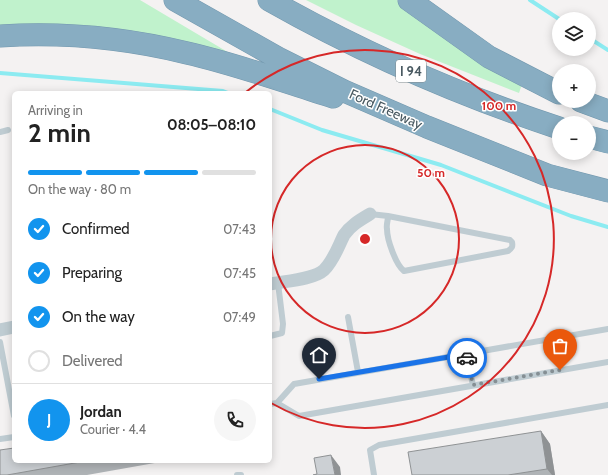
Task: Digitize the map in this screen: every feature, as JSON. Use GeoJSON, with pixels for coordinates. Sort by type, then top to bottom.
{"type":"FeatureCollection","features":[{"type":"Feature","properties":{"kind":"highway","name":"Ford Freeway"},"geometry":{"type":"LineString","coordinates":[[175,0],[278,58],[344,91],[427,127],[547,175],[608,191]]}},
{"type":"Feature","properties":{"kind":"highway","name":"I 94"},"geometry":{"type":"LineString","coordinates":[[269,0],[351,44],[394,64],[482,101],[552,126]]}},
{"type":"Feature","properties":{"kind":"highway"},"geometry":{"type":"LineString","coordinates":[[409,0],[490,57],[552,89]]}},
{"type":"Feature","properties":{"kind":"highway"},"geometry":{"type":"LineString","coordinates":[[0,36],[62,35],[124,40],[158,46],[213,60],[427,127]]}},
{"type":"Feature","properties":{"kind":"highway"},"geometry":{"type":"LineString","coordinates":[[596,107],[608,111]]}},
{"type":"Feature","properties":{"kind":"highway"},"geometry":{"type":"LineString","coordinates":[[596,139],[608,142]]}},
{"type":"Feature","properties":{"kind":"street"},"geometry":{"type":"LineString","coordinates":[[274,283],[310,277],[323,270],[335,255],[345,235],[355,223],[370,214]]}},
{"type":"Feature","properties":{"kind":"street"},"geometry":{"type":"LineString","coordinates":[[0,330],[12,327]]}},
{"type":"Feature","properties":{"kind":"lane"},"geometry":{"type":"LineString","coordinates":[[0,132],[8,130]]}},
{"type":"Feature","properties":{"kind":"lane"},"geometry":{"type":"LineString","coordinates":[[370,214],[388,216],[510,240],[513,246],[508,251],[404,271],[400,268],[388,240],[386,228],[388,216]]}},
{"type":"Feature","properties":{"kind":"lane"},"geometry":{"type":"LineString","coordinates":[[272,336],[282,333],[283,324],[274,283]]}},
{"type":"Feature","properties":{"kind":"lane"},"geometry":{"type":"LineString","coordinates":[[348,317],[358,372]]}},
{"type":"Feature","properties":{"kind":"lane"},"geometry":{"type":"LineString","coordinates":[[277,403],[294,384],[608,329]]}},
{"type":"Feature","properties":{"kind":"lane"},"geometry":{"type":"LineString","coordinates":[[0,342],[12,405]]}},
{"type":"Feature","properties":{"kind":"lane"},"geometry":{"type":"LineString","coordinates":[[466,354],[473,385]]}},
{"type":"Feature","properties":{"kind":"lane"},"geometry":{"type":"LineString","coordinates":[[272,404],[277,403],[299,416],[608,362]]}},
{"type":"Feature","properties":{"kind":"lane"},"geometry":{"type":"LineString","coordinates":[[374,475],[370,450],[379,445],[608,405]]}},
{"type":"Feature","properties":{"kind":"lane"},"geometry":{"type":"LineString","coordinates":[[0,439],[12,437]]}},
{"type":"Feature","properties":{"kind":"green space"},"geometry":{"type":"Polygon","coordinates":[[[0,0],[140,0],[231,54],[0,28],[0,0]]]}},
{"type":"Feature","properties":{"kind":"green space"},"geometry":{"type":"Polygon","coordinates":[[[306,0],[397,0],[421,19],[522,84],[519,93],[420,54],[306,0]]]}},
{"type":"Feature","properties":{"kind":"building"},"geometry":{"type":"Polygon","coordinates":[[[541,431],[547,469],[508,475],[412,475],[408,452],[541,431]]]}},
{"type":"Feature","properties":{"kind":"building"},"geometry":{"type":"Polygon","coordinates":[[[12,448],[12,463],[75,463],[0,475],[0,450],[12,448]]]}},
{"type":"Feature","properties":{"kind":"building"},"geometry":{"type":"Polygon","coordinates":[[[331,455],[335,475],[313,475],[317,474],[314,458],[331,455]]]}},
{"type":"Feature","properties":{"kind":"waterway"},"geometry":{"type":"LineString","coordinates":[[530,0],[552,14]]}},
{"type":"Feature","properties":{"kind":"waterway"},"geometry":{"type":"LineString","coordinates":[[596,42],[608,50]]}},
{"type":"Feature","properties":{"kind":"waterway"},"geometry":{"type":"LineString","coordinates":[[0,73],[223,91]]}},
{"type":"Feature","properties":{"kind":"waterway"},"geometry":{"type":"LineString","coordinates":[[272,110],[322,130],[441,165],[571,216],[608,227]]}},
{"type":"Feature","properties":{"kind":"way so far"},"geometry":{"type":"LineString","coordinates":[[467,358],[473,385],[560,370]]}},
{"type":"Feature","properties":{"kind":"route"},"geometry":{"type":"LineString","coordinates":[[319,379],[466,354],[467,358]]}}]}
